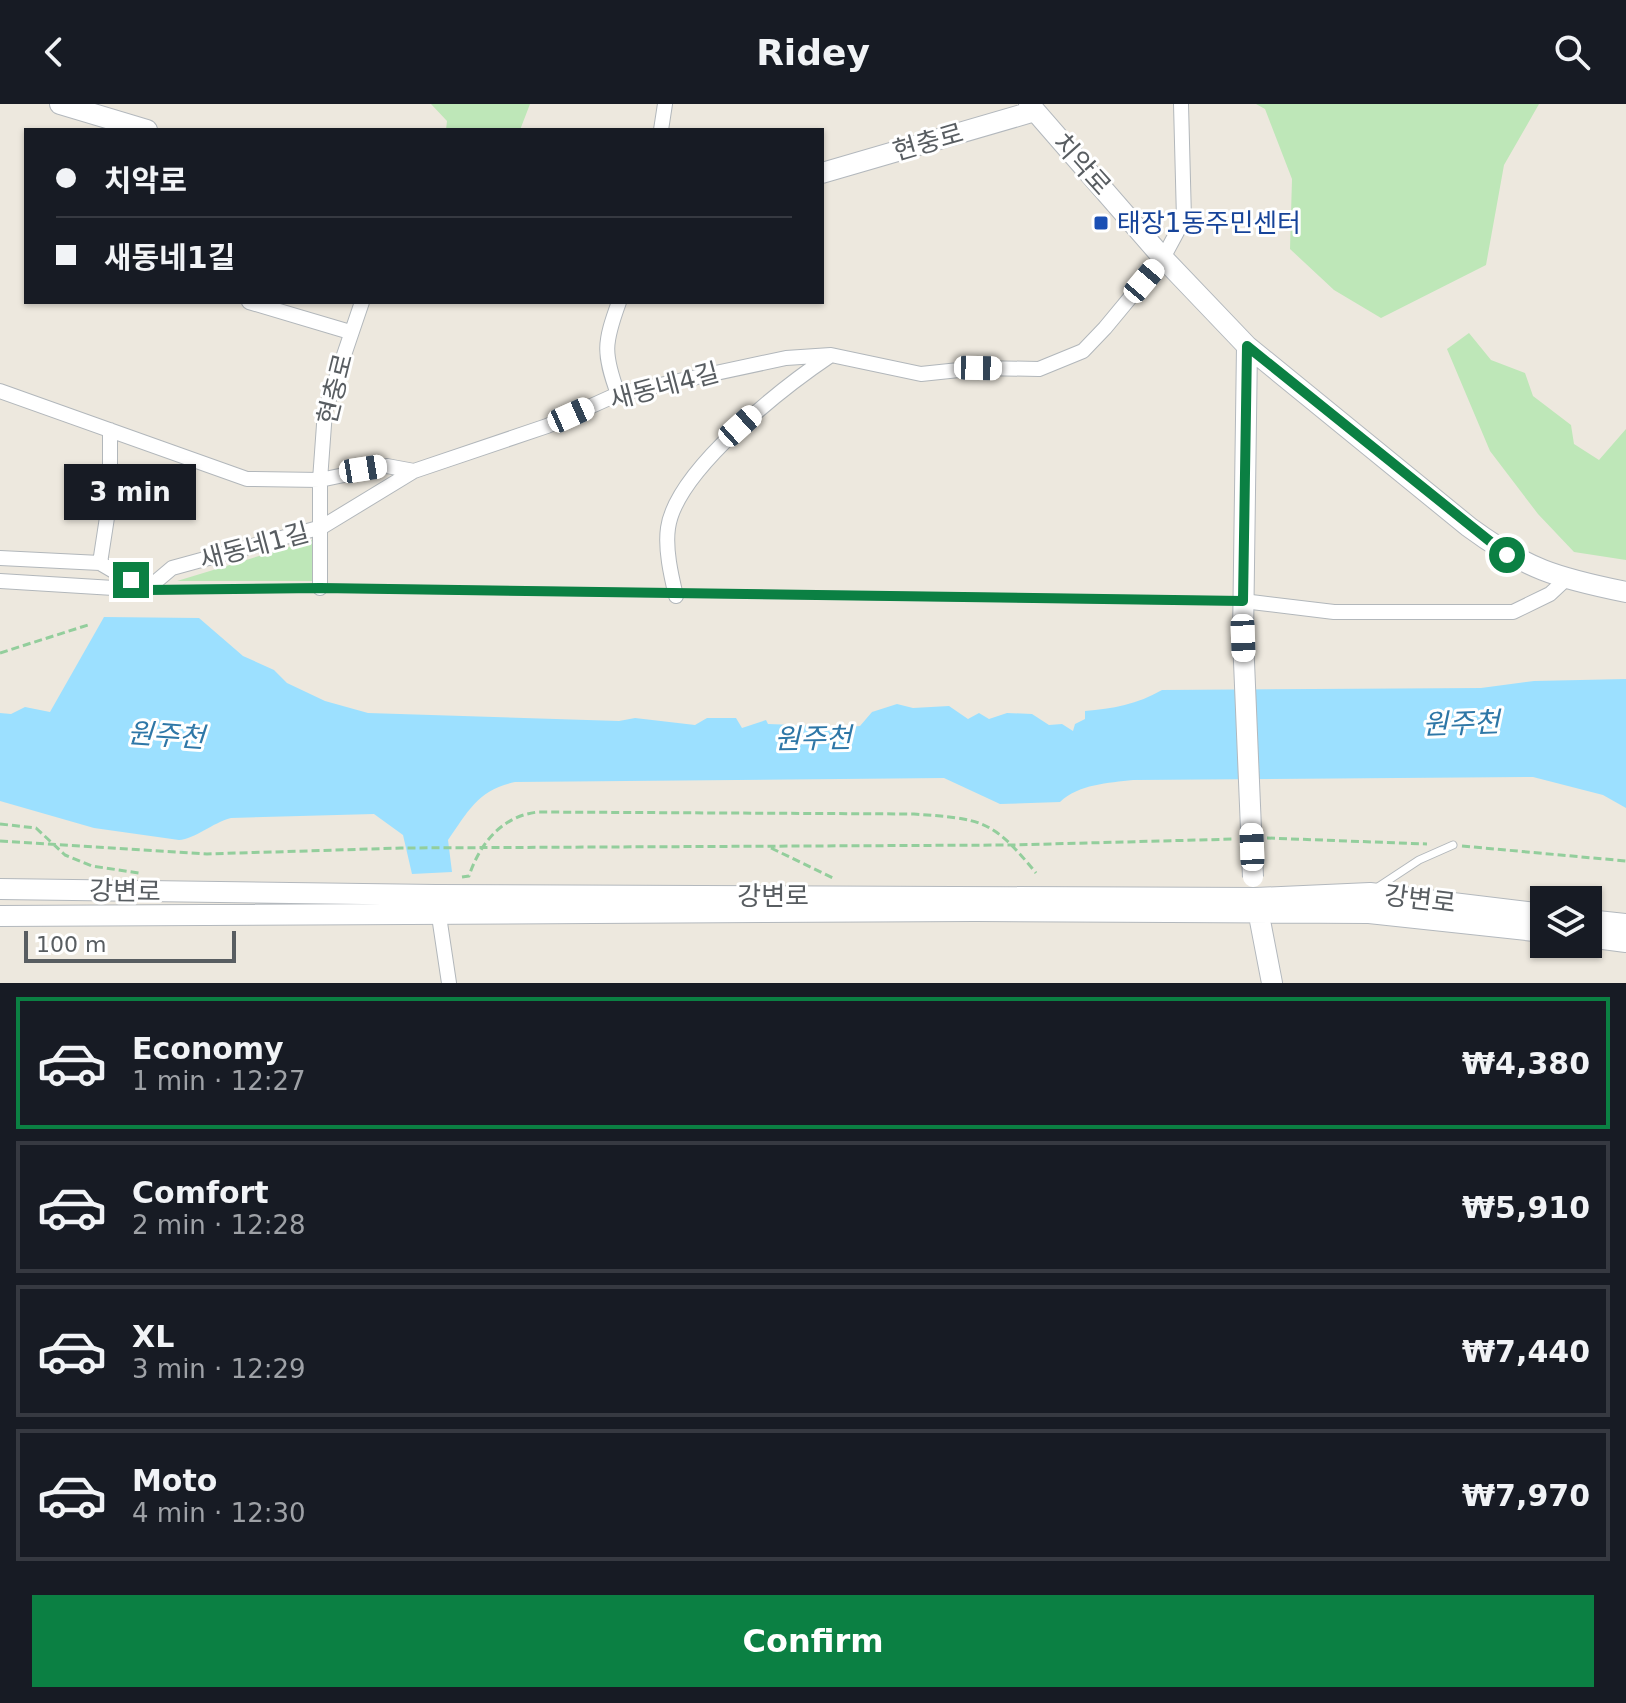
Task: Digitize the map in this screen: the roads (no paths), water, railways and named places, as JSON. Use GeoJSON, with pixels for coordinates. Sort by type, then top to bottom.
{"type":"FeatureCollection","features":[{"type":"Feature","properties":{"kind":"street"},"geometry":{"type":"LineString","coordinates":[[60,104],[140,128]]}},
{"type":"Feature","properties":{"kind":"street"},"geometry":{"type":"LineString","coordinates":[[661,128],[665,104]]}},
{"type":"Feature","properties":{"kind":"street","name":"새동네4길"},"geometry":{"type":"LineString","coordinates":[[0,391],[247,479],[320,480],[387,466],[414,471],[547,426],[618,394],[786,358],[831,355],[921,374],[978,368],[1039,369],[1083,351],[1163,258],[1184,219],[1181,104]]}},
{"type":"Feature","properties":{"kind":"street","name":"치악로"},"geometry":{"type":"LineString","coordinates":[[1036,106],[1163,258],[1247,346],[1507,555],[1565,580],[1626,592]]}},
{"type":"Feature","properties":{"kind":"street","name":"현충로"},"geometry":{"type":"LineString","coordinates":[[824,172],[1036,106]]}},
{"type":"Feature","properties":{"kind":"street"},"geometry":{"type":"LineString","coordinates":[[256,304],[350,332]]}},
{"type":"Feature","properties":{"kind":"street","name":"현충로"},"geometry":{"type":"LineString","coordinates":[[320,588],[320,480],[325,411],[361,304]]}},
{"type":"Feature","properties":{"kind":"street"},"geometry":{"type":"LineString","coordinates":[[618,304],[606,339],[605,360],[618,394]]}},
{"type":"Feature","properties":{"kind":"street"},"geometry":{"type":"LineString","coordinates":[[1247,346],[1243,638],[1253,877],[1272,983]]}},
{"type":"Feature","properties":{"kind":"street"},"geometry":{"type":"LineString","coordinates":[[676,596],[668,527],[679,501],[702,468],[740,426],[779,390],[831,355]]}},
{"type":"Feature","properties":{"kind":"street"},"geometry":{"type":"LineString","coordinates":[[100,563],[110,498],[110,430]]}},
{"type":"Feature","properties":{"kind":"street","name":"새동네1길"},"geometry":{"type":"LineString","coordinates":[[146,590],[172,568],[322,527],[414,471]]}},
{"type":"Feature","properties":{"kind":"street"},"geometry":{"type":"LineString","coordinates":[[0,558],[100,563],[146,590]]}},
{"type":"Feature","properties":{"kind":"street"},"geometry":{"type":"LineString","coordinates":[[1243,601],[1334,612],[1513,612],[1550,594],[1565,580]]}},
{"type":"Feature","properties":{"kind":"street"},"geometry":{"type":"LineString","coordinates":[[0,581],[146,590]]}},
{"type":"Feature","properties":{"kind":"street","name":"강변로"},"geometry":{"type":"LineString","coordinates":[[0,889],[438,905],[959,911],[1258,906],[1369,913],[1530,930]]}},
{"type":"Feature","properties":{"kind":"street","name":"강변로"},"geometry":{"type":"LineString","coordinates":[[1258,906],[1370,893],[1530,912]]}},
{"type":"Feature","properties":{"kind":"street"},"geometry":{"type":"LineString","coordinates":[[438,905],[449,983]]}},
{"type":"Feature","properties":{"kind":"street","name":"강변로"},"geometry":{"type":"LineString","coordinates":[[0,916],[438,905]]}},
{"type":"Feature","properties":{"kind":"street"},"geometry":{"type":"LineString","coordinates":[[1602,921],[1626,924]]}},
{"type":"Feature","properties":{"kind":"street"},"geometry":{"type":"LineString","coordinates":[[1602,939],[1626,942]]}},
{"type":"Feature","properties":{"kind":"lane","name":"새동네1길"},"geometry":{"type":"LineString","coordinates":[[146,590],[320,588],[676,596],[1243,601]]}},
{"type":"Feature","properties":{"kind":"lane"},"geometry":{"type":"LineString","coordinates":[[1370,893],[1419,860],[1453,845]]}},
{"type":"Feature","properties":{"kind":"water","name":"원주천"},"geometry":{"type":"Polygon","coordinates":[[[104,617],[199,618],[243,656],[274,670],[287,683],[325,701],[368,713],[619,721],[635,718],[695,725],[707,718],[736,718],[742,728],[766,720],[768,724],[848,727],[860,726],[872,712],[897,704],[913,708],[949,706],[968,719],[979,713],[989,719],[1007,713],[1032,714],[1049,725],[1062,724],[1073,731],[1075,724],[1085,719],[1085,711],[1125,705],[1162,690],[1481,688],[1534,681],[1626,679],[1626,808],[1603,795],[1533,777],[1133,780],[1085,788],[1060,802],[1000,804],[944,778],[515,782],[483,796],[462,819],[448,840],[452,872],[412,874],[403,835],[374,814],[231,818],[179,840],[94,828],[0,801],[0,713],[11,714],[25,707],[50,712],[104,617]]]}},
{"type":"Feature","properties":{"kind":"place","name":"태장1동주민센터"},"geometry":{"type":"Point","coordinates":[1101,223]}}]}
